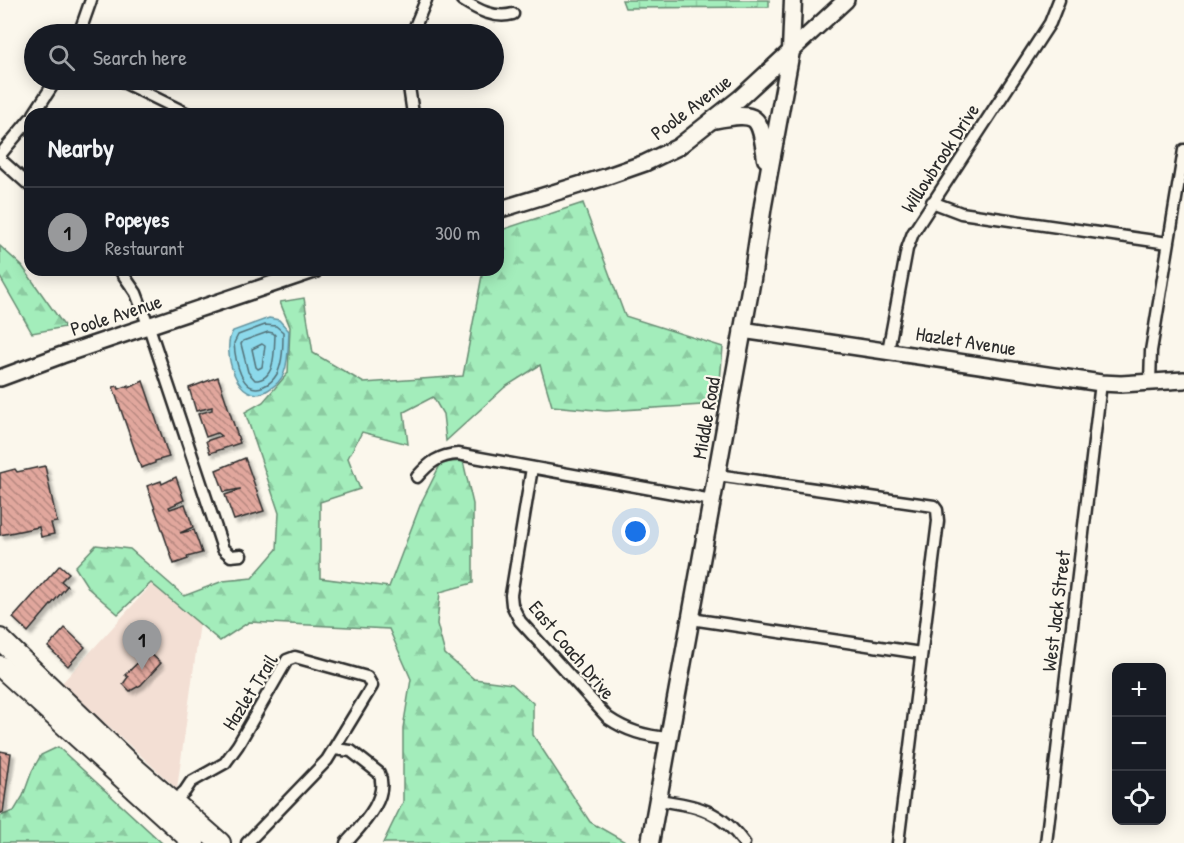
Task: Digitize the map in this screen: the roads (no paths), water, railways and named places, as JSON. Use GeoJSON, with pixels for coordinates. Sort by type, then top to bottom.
{"type":"FeatureCollection","features":[{"type":"Feature","properties":{"kind":"highway"},"geometry":{"type":"LineString","coordinates":[[0,639],[71,708],[220,843]]}},
{"type":"Feature","properties":{"kind":"highway"},"geometry":{"type":"LineString","coordinates":[[0,666],[194,843]]}},
{"type":"Feature","properties":{"kind":"main road","name":"Middle Road"},"geometry":{"type":"LineString","coordinates":[[650,843],[791,51],[793,0]]}},
{"type":"Feature","properties":{"kind":"main road"},"geometry":{"type":"LineString","coordinates":[[713,120],[740,115],[754,119],[759,124],[763,136],[768,176]]}},
{"type":"Feature","properties":{"kind":"street"},"geometry":{"type":"LineString","coordinates":[[83,24],[91,0]]}},
{"type":"Feature","properties":{"kind":"street"},"geometry":{"type":"LineString","coordinates":[[416,24],[426,0]]}},
{"type":"Feature","properties":{"kind":"street"},"geometry":{"type":"LineString","coordinates":[[462,0],[494,15],[513,14]]}},
{"type":"Feature","properties":{"kind":"street","name":"Poole Avenue"},"geometry":{"type":"LineString","coordinates":[[504,208],[605,177],[678,147],[713,120],[846,0]]}},
{"type":"Feature","properties":{"kind":"street","name":"Willowbrook Drive"},"geometry":{"type":"LineString","coordinates":[[888,351],[907,249],[913,233],[1050,23],[1059,0]]}},
{"type":"Feature","properties":{"kind":"street"},"geometry":{"type":"LineString","coordinates":[[38,108],[50,90]]}},
{"type":"Feature","properties":{"kind":"street"},"geometry":{"type":"LineString","coordinates":[[140,90],[176,108]]}},
{"type":"Feature","properties":{"kind":"street"},"geometry":{"type":"LineString","coordinates":[[410,90],[413,108]]}},
{"type":"Feature","properties":{"kind":"street"},"geometry":{"type":"LineString","coordinates":[[24,127],[0,157],[24,180]]}},
{"type":"Feature","properties":{"kind":"street"},"geometry":{"type":"LineString","coordinates":[[1150,382],[1151,351],[1184,150]]}},
{"type":"Feature","properties":{"kind":"street"},"geometry":{"type":"LineString","coordinates":[[932,202],[961,213],[1168,243]]}},
{"type":"Feature","properties":{"kind":"street"},"geometry":{"type":"LineString","coordinates":[[124,276],[136,293],[149,327],[223,549],[231,556],[241,555]]}},
{"type":"Feature","properties":{"kind":"street","name":"Poole Avenue"},"geometry":{"type":"LineString","coordinates":[[0,378],[297,276]]}},
{"type":"Feature","properties":{"kind":"street","name":"Hazlet Avenue"},"geometry":{"type":"LineString","coordinates":[[742,330],[1101,383],[1184,380]]}},
{"type":"Feature","properties":{"kind":"street","name":"West Jack Street"},"geometry":{"type":"LineString","coordinates":[[1046,843],[1101,383]]}},
{"type":"Feature","properties":{"kind":"street"},"geometry":{"type":"LineString","coordinates":[[417,477],[428,464],[447,454],[458,454],[712,500]]}},
{"type":"Feature","properties":{"kind":"street","name":"East Coach Drive"},"geometry":{"type":"LineString","coordinates":[[532,468],[511,595],[516,615],[608,718],[620,727],[639,734],[668,738]]}},
{"type":"Feature","properties":{"kind":"street"},"geometry":{"type":"LineString","coordinates":[[717,475],[934,506],[937,510],[938,521],[898,843]]}},
{"type":"Feature","properties":{"kind":"street"},"geometry":{"type":"LineString","coordinates":[[691,619],[921,653]]}},
{"type":"Feature","properties":{"kind":"street","name":"Hazlet Trail"},"geometry":{"type":"LineString","coordinates":[[173,802],[191,782],[225,763],[238,745],[287,660],[292,657],[367,677],[372,686],[327,760],[247,843]]}},
{"type":"Feature","properties":{"kind":"street"},"geometry":{"type":"LineString","coordinates":[[334,749],[351,751],[379,773],[381,778],[379,798],[346,843]]}},
{"type":"Feature","properties":{"kind":"street"},"geometry":{"type":"LineString","coordinates":[[658,800],[709,811],[730,825],[744,843]]}},
{"type":"Feature","properties":{"kind":"water"},"geometry":{"type":"Polygon","coordinates":[[[269,318],[279,320],[289,331],[287,363],[278,383],[257,394],[240,385],[234,375],[230,363],[230,340],[233,331],[269,318]]]}},
{"type":"Feature","properties":{"kind":"place","name":"Popeyes"},"geometry":{"type":"Point","coordinates":[142,670]}}]}
